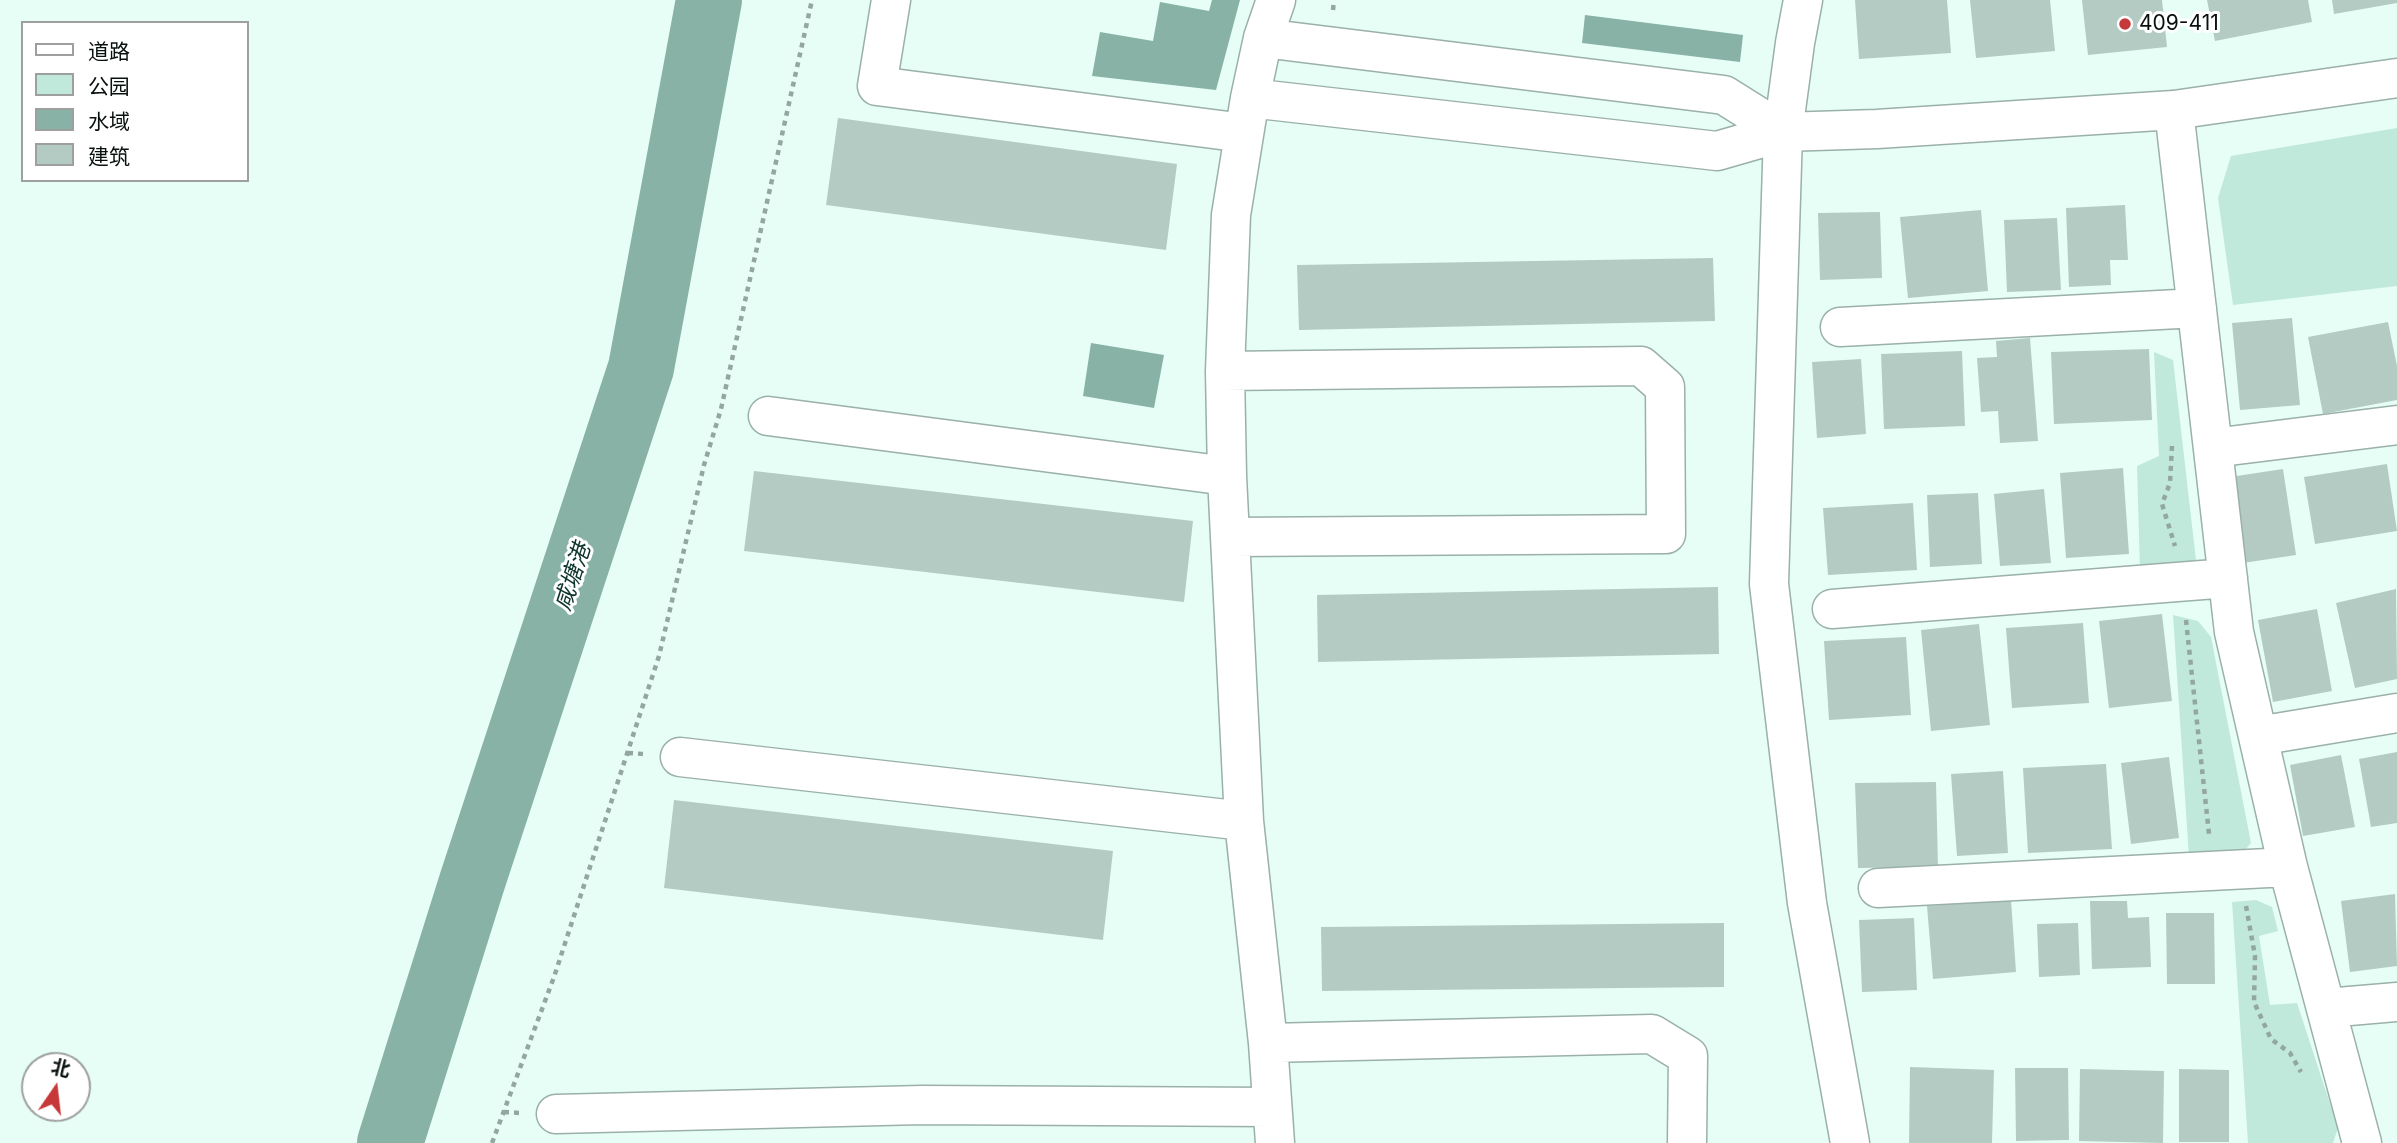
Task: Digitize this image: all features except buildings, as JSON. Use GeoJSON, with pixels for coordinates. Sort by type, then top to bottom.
{"type":"FeatureCollection","features":[{"type":"Feature","properties":{"kind":"street"},"geometry":{"type":"LineString","coordinates":[[891,0],[877,86],[1717,151],[1783,132],[1877,130],[2174,110],[2397,78]]}},
{"type":"Feature","properties":{"kind":"street"},"geometry":{"type":"LineString","coordinates":[[556,1114],[922,1105],[1273,1125],[1268,1043],[1244,821],[1227,476],[1225,371],[1231,215],[1263,38],[1276,0]]}},
{"type":"Feature","properties":{"kind":"street"},"geometry":{"type":"LineString","coordinates":[[1804,0],[1795,43],[1783,132],[1769,584],[1807,903],[1850,1143]]}},
{"type":"Feature","properties":{"kind":"street"},"geometry":{"type":"LineString","coordinates":[[1263,38],[1724,95],[1783,132]]}},
{"type":"Feature","properties":{"kind":"street"},"geometry":{"type":"LineString","coordinates":[[2174,110],[2234,632],[2288,867],[2362,1143]]}},
{"type":"Feature","properties":{"kind":"street"},"geometry":{"type":"LineString","coordinates":[[1840,327],[2197,308]]}},
{"type":"Feature","properties":{"kind":"street"},"geometry":{"type":"LineString","coordinates":[[1225,371],[1641,366],[1665,387],[1667,534],[1232,537]]}},
{"type":"Feature","properties":{"kind":"street"},"geometry":{"type":"LineString","coordinates":[[768,416],[1227,476]]}},
{"type":"Feature","properties":{"kind":"street"},"geometry":{"type":"LineString","coordinates":[[2213,448],[2397,425]]}},
{"type":"Feature","properties":{"kind":"street"},"geometry":{"type":"LineString","coordinates":[[1832,609],[2228,578]]}},
{"type":"Feature","properties":{"kind":"street"},"geometry":{"type":"LineString","coordinates":[[2258,736],[2397,713]]}},
{"type":"Feature","properties":{"kind":"street"},"geometry":{"type":"LineString","coordinates":[[680,757],[1244,821]]}},
{"type":"Feature","properties":{"kind":"street"},"geometry":{"type":"LineString","coordinates":[[1878,888],[2288,867]]}},
{"type":"Feature","properties":{"kind":"street"},"geometry":{"type":"LineString","coordinates":[[2326,1008],[2397,1002]]}},
{"type":"Feature","properties":{"kind":"street"},"geometry":{"type":"LineString","coordinates":[[1268,1043],[1653,1034],[1688,1056],[1688,1143]]}},
{"type":"Feature","properties":{"kind":"path"},"geometry":{"type":"LineString","coordinates":[[492,1143],[563,952],[659,656],[704,465],[721,410],[812,0]]}},
{"type":"Feature","properties":{"kind":"path"},"geometry":{"type":"LineString","coordinates":[[2172,442],[2170,483],[2162,504],[2175,544],[2183,582],[2209,834],[2224,870],[2245,896],[2255,956],[2254,1002],[2271,1039],[2290,1053],[2306,1081]]}},
{"type":"Feature","properties":{"kind":"green space"},"geometry":{"type":"Polygon","coordinates":[[[2397,128],[2397,286],[2233,305],[2218,198],[2231,156],[2397,128]]]}},
{"type":"Feature","properties":{"kind":"green space"},"geometry":{"type":"Polygon","coordinates":[[[2154,352],[2173,360],[2197,569],[2140,571],[2137,466],[2159,456],[2154,352]]]}},
{"type":"Feature","properties":{"kind":"green space"},"geometry":{"type":"Polygon","coordinates":[[[2173,615],[2198,621],[2211,637],[2251,843],[2239,857],[2189,857],[2173,615]]]}},
{"type":"Feature","properties":{"kind":"green space"},"geometry":{"type":"Polygon","coordinates":[[[2256,900],[2272,907],[2278,931],[2259,936],[2270,1005],[2297,1003],[2338,1128],[2333,1143],[2248,1143],[2232,902],[2256,900]]]}},
{"type":"Feature","properties":{"kind":"water"},"geometry":{"type":"Polygon","coordinates":[[[1212,0],[1240,0],[1216,90],[1092,76],[1100,32],[1153,41],[1160,2],[1209,11],[1212,0]]]}},
{"type":"Feature","properties":{"kind":"water"},"geometry":{"type":"Polygon","coordinates":[[[1585,15],[1743,35],[1740,62],[1582,43],[1585,15]]]}},
{"type":"Feature","properties":{"kind":"water"},"geometry":{"type":"Polygon","coordinates":[[[1091,343],[1164,355],[1154,408],[1083,396],[1091,343]]]}},
{"type":"Feature","properties":{"kind":"waterway","name":"咸塘港"},"geometry":{"type":"LineString","coordinates":[[390,1143],[472,882],[641,368],[709,0]]}},
{"type":"Feature","properties":{"kind":"place","name":"409-411"},"geometry":{"type":"Point","coordinates":[2125,24]}}]}
